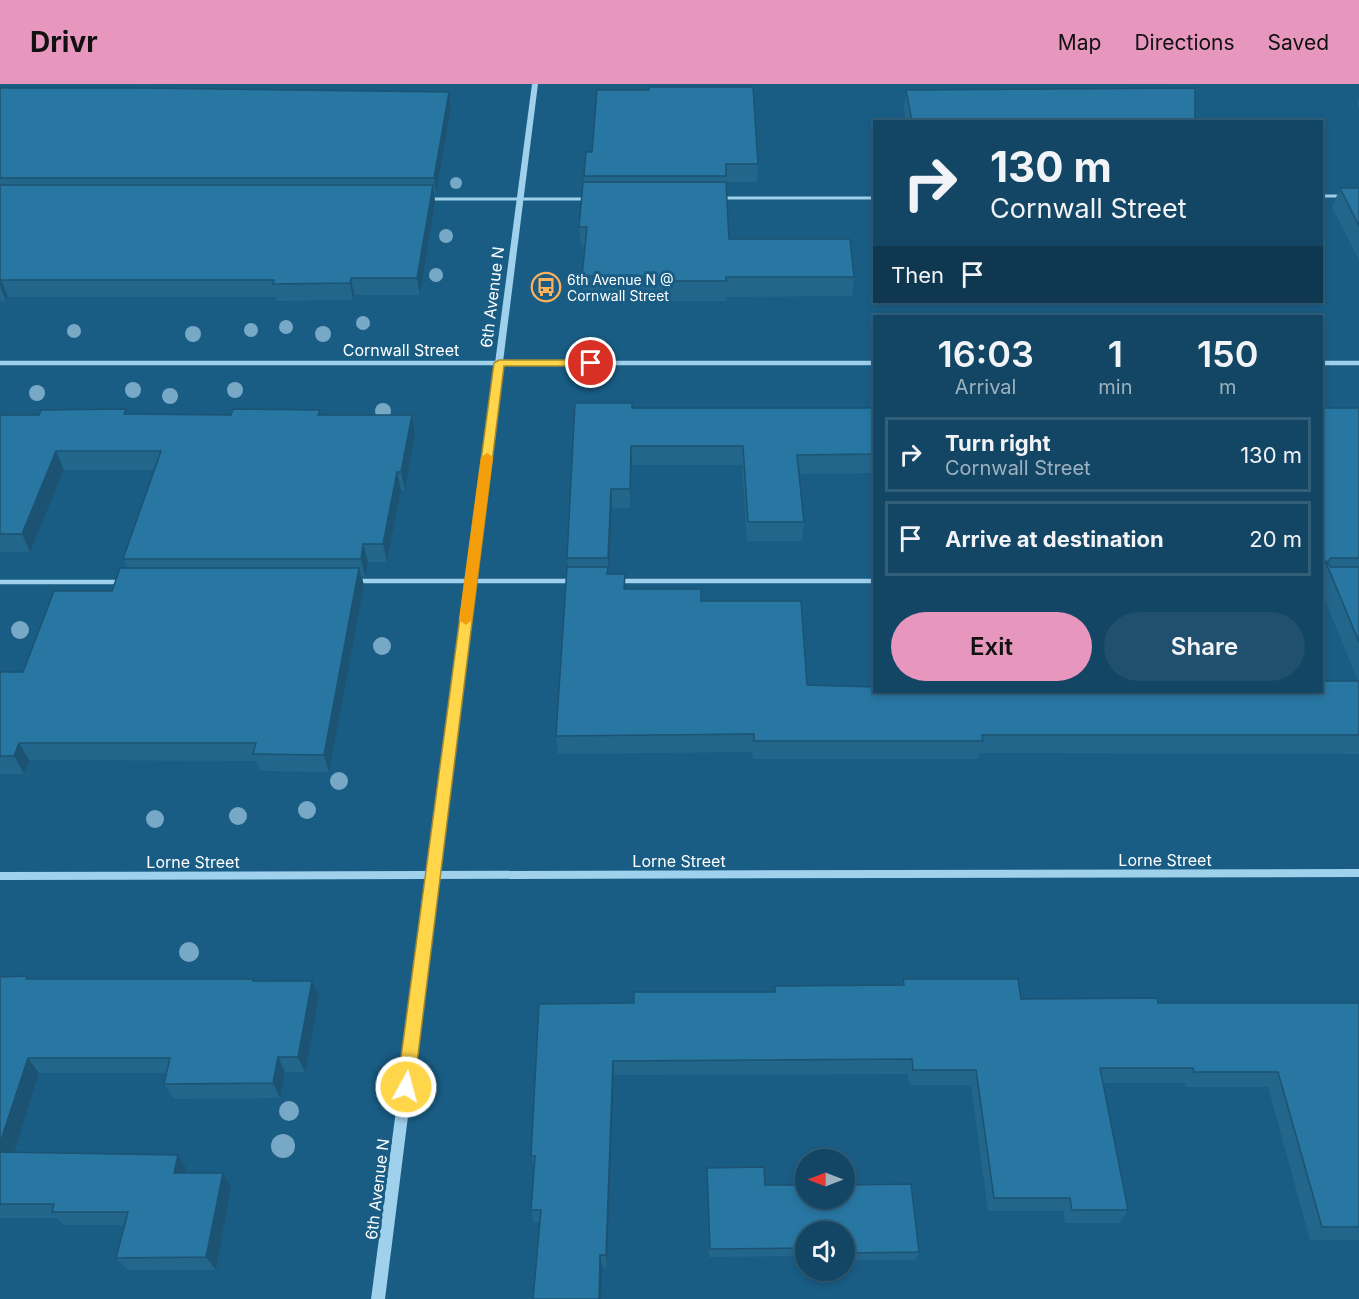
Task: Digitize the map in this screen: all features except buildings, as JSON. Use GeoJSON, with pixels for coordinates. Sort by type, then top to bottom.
{"type":"FeatureCollection","features":[{"type":"Feature","properties":{"kind":"street","name":"6th Avenue N"},"geometry":{"type":"LineString","coordinates":[[378,1299],[535,84]]}},
{"type":"Feature","properties":{"kind":"street","name":"Cornwall Street"},"geometry":{"type":"LineString","coordinates":[[0,363],[873,363]]}},
{"type":"Feature","properties":{"kind":"street"},"geometry":{"type":"LineString","coordinates":[[1323,363],[1359,363]]}},
{"type":"Feature","properties":{"kind":"street","name":"Lorne Street"},"geometry":{"type":"LineString","coordinates":[[0,876],[1359,873]]}},
{"type":"Feature","properties":{"kind":"lane"},"geometry":{"type":"LineString","coordinates":[[1323,196],[1350,196]]}},
{"type":"Feature","properties":{"kind":"lane"},"geometry":{"type":"LineString","coordinates":[[721,198],[873,198]]}},
{"type":"Feature","properties":{"kind":"lane"},"geometry":{"type":"LineString","coordinates":[[426,199],[591,199]]}},
{"type":"Feature","properties":{"kind":"lane"},"geometry":{"type":"LineString","coordinates":[[353,581],[578,581]]}},
{"type":"Feature","properties":{"kind":"lane"},"geometry":{"type":"LineString","coordinates":[[613,581],[873,581]]}},
{"type":"Feature","properties":{"kind":"lane"},"geometry":{"type":"LineString","coordinates":[[0,582],[129,582]]}},
{"type":"Feature","properties":{"kind":"slow traffic"},"geometry":{"type":"LineString","coordinates":[[466,620],[487,457]]}},
{"type":"Feature","properties":{"kind":"place","name":"6th Avenue N @ Cornwall Street"},"geometry":{"type":"Point","coordinates":[546,287]}},
{"type":"Feature","properties":{"kind":"route"},"geometry":{"type":"LineString","coordinates":[[406,1087],[499,363],[591,363]]}}]}
